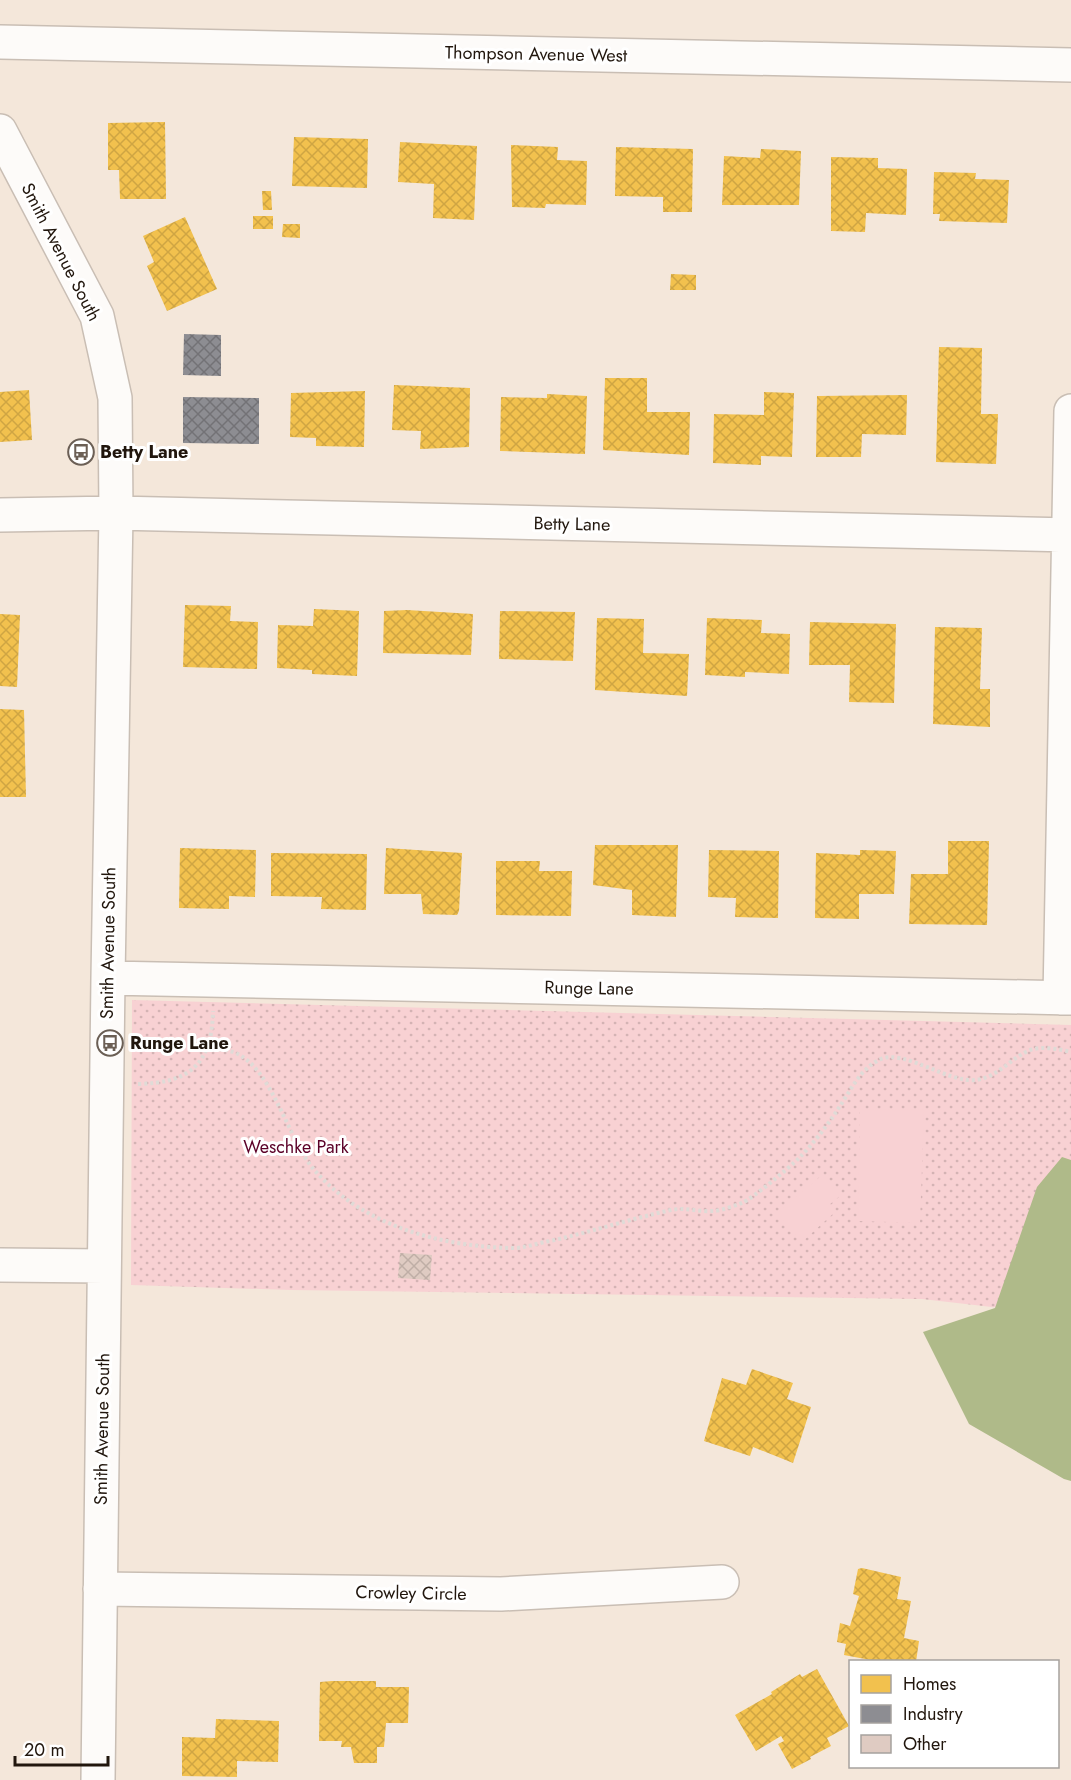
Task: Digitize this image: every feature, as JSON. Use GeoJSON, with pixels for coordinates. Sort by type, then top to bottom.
{"type":"FeatureCollection","features":[{"type":"Feature","properties":{"kind":"street","name":"Thompson Avenue West"},"geometry":{"type":"LineString","coordinates":[[0,42],[1071,65]]}},
{"type":"Feature","properties":{"kind":"street","name":"Smith Avenue South"},"geometry":{"type":"LineString","coordinates":[[0,131],[97,316],[115,398],[116,513],[106,1083],[98,1780]]}},
{"type":"Feature","properties":{"kind":"street"},"geometry":{"type":"LineString","coordinates":[[1065,998],[1071,411]]}},
{"type":"Feature","properties":{"kind":"street","name":"Betty Lane"},"geometry":{"type":"LineString","coordinates":[[0,514],[116,513],[1070,535]]}},
{"type":"Feature","properties":{"kind":"street","name":"Runge Lane"},"geometry":{"type":"LineString","coordinates":[[108,978],[1065,998]]}},
{"type":"Feature","properties":{"kind":"street"},"geometry":{"type":"LineString","coordinates":[[0,1265],[104,1266]]}},
{"type":"Feature","properties":{"kind":"street","name":"Crowley Circle"},"geometry":{"type":"LineString","coordinates":[[100,1589],[501,1594],[722,1582]]}},
{"type":"Feature","properties":{"kind":"path"},"geometry":{"type":"LineString","coordinates":[[106,1083],[169,1082],[189,1071],[204,1057],[212,1029],[213,980]]}},
{"type":"Feature","properties":{"kind":"path"},"geometry":{"type":"LineString","coordinates":[[207,1047],[233,1052],[252,1064],[268,1087],[315,1172],[346,1201],[379,1220],[422,1235],[468,1246],[514,1248],[578,1235],[674,1209],[714,1211],[745,1202],[800,1157],[837,1111],[856,1081],[868,1067],[884,1058],[904,1059],[957,1078],[975,1080],[993,1075],[1031,1050],[1055,1049],[1071,1052]]}},
{"type":"Feature","properties":{"kind":"green space","name":"Weschke Park"},"geometry":{"type":"Polygon","coordinates":[[[132,1000],[1071,1025],[1071,1316],[922,1299],[291,1290],[131,1285],[132,1000]]]}},
{"type":"Feature","properties":{"kind":"green space"},"geometry":{"type":"Polygon","coordinates":[[[860,1109],[924,1110],[920,1223],[858,1221],[860,1109]]]}},
{"type":"Feature","properties":{"kind":"green space"},"geometry":{"type":"Polygon","coordinates":[[[822,1175],[840,1196],[829,1205],[835,1212],[802,1242],[777,1213],[822,1175]]]}},
{"type":"Feature","properties":{"kind":"shaded area"},"geometry":{"type":"Polygon","coordinates":[[[1062,1157],[1071,1160],[1071,1481],[969,1424],[923,1332],[995,1308],[1037,1187],[1062,1157]]]}},
{"type":"Feature","properties":{"kind":"building: Homes"},"geometry":{"type":"Polygon","coordinates":[[[165,122],[166,199],[120,199],[119,170],[108,170],[108,123],[165,122]]]}},
{"type":"Feature","properties":{"kind":"building: Homes"},"geometry":{"type":"Polygon","coordinates":[[[294,137],[368,139],[367,188],[292,186],[294,137]]]}},
{"type":"Feature","properties":{"kind":"building: Homes"},"geometry":{"type":"Polygon","coordinates":[[[400,142],[477,146],[474,220],[433,218],[434,184],[398,182],[400,142]]]}},
{"type":"Feature","properties":{"kind":"building: Homes"},"geometry":{"type":"Polygon","coordinates":[[[511,145],[558,147],[557,160],[587,161],[586,205],[546,204],[545,208],[512,207],[511,145]]]}},
{"type":"Feature","properties":{"kind":"building: Homes"},"geometry":{"type":"Polygon","coordinates":[[[616,147],[693,149],[692,212],[663,212],[663,197],[615,196],[616,147]]]}},
{"type":"Feature","properties":{"kind":"building: Homes"},"geometry":{"type":"Polygon","coordinates":[[[761,149],[801,151],[799,205],[722,205],[724,156],[760,158],[761,149]]]}},
{"type":"Feature","properties":{"kind":"building: Homes"},"geometry":{"type":"Polygon","coordinates":[[[831,157],[878,158],[878,168],[907,169],[906,215],[866,213],[865,232],[831,231],[831,157]]]}},
{"type":"Feature","properties":{"kind":"building: Homes"},"geometry":{"type":"Polygon","coordinates":[[[934,172],[976,173],[975,179],[1009,180],[1007,223],[939,221],[940,214],[933,214],[934,172]]]}},
{"type":"Feature","properties":{"kind":"building: Homes"},"geometry":{"type":"Polygon","coordinates":[[[262,191],[271,191],[272,210],[263,210],[262,191]]]}},
{"type":"Feature","properties":{"kind":"building: Homes"},"geometry":{"type":"Polygon","coordinates":[[[253,216],[273,216],[273,229],[253,229],[253,216]]]}},
{"type":"Feature","properties":{"kind":"building: Homes"},"geometry":{"type":"Polygon","coordinates":[[[185,217],[217,289],[167,311],[147,266],[154,262],[143,236],[185,217]]]}},
{"type":"Feature","properties":{"kind":"building: Homes"},"geometry":{"type":"Polygon","coordinates":[[[283,224],[300,224],[300,238],[282,237],[283,224]]]}},
{"type":"Feature","properties":{"kind":"building: Homes"},"geometry":{"type":"Polygon","coordinates":[[[671,274],[696,275],[696,290],[670,290],[671,274]]]}},
{"type":"Feature","properties":{"kind":"building: Homes"},"geometry":{"type":"Polygon","coordinates":[[[939,347],[982,348],[981,414],[998,414],[996,464],[936,462],[939,347]]]}},
{"type":"Feature","properties":{"kind":"building: Homes"},"geometry":{"type":"Polygon","coordinates":[[[605,378],[647,378],[647,412],[690,412],[689,455],[603,450],[605,378]]]}},
{"type":"Feature","properties":{"kind":"building: Homes"},"geometry":{"type":"Polygon","coordinates":[[[394,385],[470,388],[469,447],[420,449],[421,431],[392,430],[394,385]]]}},
{"type":"Feature","properties":{"kind":"building: Homes"},"geometry":{"type":"Polygon","coordinates":[[[29,390],[32,440],[0,442],[0,392],[29,390]]]}},
{"type":"Feature","properties":{"kind":"building: Homes"},"geometry":{"type":"Polygon","coordinates":[[[365,391],[364,447],[316,446],[316,438],[290,437],[291,393],[365,391]]]}},
{"type":"Feature","properties":{"kind":"building: Homes"},"geometry":{"type":"Polygon","coordinates":[[[764,392],[794,393],[792,457],[761,456],[761,465],[713,463],[714,414],[764,415],[764,392]]]}},
{"type":"Feature","properties":{"kind":"building: Homes"},"geometry":{"type":"Polygon","coordinates":[[[547,394],[587,396],[585,454],[500,451],[501,397],[547,398],[547,394]]]}},
{"type":"Feature","properties":{"kind":"building: Homes"},"geometry":{"type":"Polygon","coordinates":[[[907,395],[906,435],[862,434],[861,457],[816,457],[817,396],[907,395]]]}},
{"type":"Feature","properties":{"kind":"building: Homes"},"geometry":{"type":"Polygon","coordinates":[[[185,605],[231,606],[230,621],[258,622],[257,669],[183,667],[185,605]]]}},
{"type":"Feature","properties":{"kind":"building: Homes"},"geometry":{"type":"Polygon","coordinates":[[[314,609],[359,611],[357,676],[312,674],[312,670],[277,668],[278,625],[313,626],[314,609]]]}},
{"type":"Feature","properties":{"kind":"building: Homes"},"geometry":{"type":"Polygon","coordinates":[[[384,611],[473,614],[471,655],[383,653],[384,611]]]}},
{"type":"Feature","properties":{"kind":"building: Homes"},"geometry":{"type":"Polygon","coordinates":[[[500,611],[575,612],[573,661],[499,659],[500,611]]]}},
{"type":"Feature","properties":{"kind":"building: Homes"},"geometry":{"type":"Polygon","coordinates":[[[0,614],[20,615],[17,687],[0,686],[0,614]]]}},
{"type":"Feature","properties":{"kind":"building: Homes"},"geometry":{"type":"Polygon","coordinates":[[[597,618],[644,619],[643,653],[689,654],[687,696],[595,690],[597,618]]]}},
{"type":"Feature","properties":{"kind":"building: Homes"},"geometry":{"type":"Polygon","coordinates":[[[707,618],[762,620],[761,633],[790,634],[789,674],[745,672],[745,677],[705,675],[707,618]]]}},
{"type":"Feature","properties":{"kind":"building: Homes"},"geometry":{"type":"Polygon","coordinates":[[[810,622],[896,624],[894,703],[849,702],[850,665],[809,665],[810,622]]]}},
{"type":"Feature","properties":{"kind":"building: Homes"},"geometry":{"type":"Polygon","coordinates":[[[935,627],[982,628],[980,689],[990,689],[990,727],[933,724],[935,627]]]}},
{"type":"Feature","properties":{"kind":"building: Homes"},"geometry":{"type":"Polygon","coordinates":[[[0,709],[24,710],[26,797],[0,797],[0,709]]]}},
{"type":"Feature","properties":{"kind":"building: Homes"},"geometry":{"type":"Polygon","coordinates":[[[948,841],[989,841],[987,925],[909,924],[911,874],[948,874],[948,841]]]}},
{"type":"Feature","properties":{"kind":"building: Homes"},"geometry":{"type":"Polygon","coordinates":[[[595,845],[678,845],[676,917],[632,915],[632,890],[593,885],[595,845]]]}},
{"type":"Feature","properties":{"kind":"building: Homes"},"geometry":{"type":"Polygon","coordinates":[[[180,848],[256,850],[255,897],[229,896],[229,909],[179,908],[180,848]]]}},
{"type":"Feature","properties":{"kind":"building: Homes"},"geometry":{"type":"Polygon","coordinates":[[[386,848],[462,853],[457,915],[423,914],[421,894],[384,894],[386,848]]]}},
{"type":"Feature","properties":{"kind":"building: Homes"},"geometry":{"type":"Polygon","coordinates":[[[709,850],[779,851],[778,918],[735,917],[736,898],[708,897],[709,850]]]}},
{"type":"Feature","properties":{"kind":"building: Homes"},"geometry":{"type":"Polygon","coordinates":[[[860,850],[896,851],[894,894],[859,894],[859,919],[815,918],[816,853],[860,855],[860,850]]]}},
{"type":"Feature","properties":{"kind":"building: Homes"},"geometry":{"type":"Polygon","coordinates":[[[271,853],[367,854],[366,910],[321,909],[322,897],[271,896],[271,853]]]}},
{"type":"Feature","properties":{"kind":"building: Homes"},"geometry":{"type":"Polygon","coordinates":[[[496,861],[540,861],[539,871],[572,871],[571,916],[496,915],[496,861]]]}},
{"type":"Feature","properties":{"kind":"building: Homes"},"geometry":{"type":"Polygon","coordinates":[[[752,1369],[793,1383],[787,1399],[811,1407],[793,1463],[753,1447],[750,1456],[704,1441],[722,1378],[746,1385],[752,1369]]]}},
{"type":"Feature","properties":{"kind":"building: Homes"},"geometry":{"type":"Polygon","coordinates":[[[858,1569],[901,1577],[897,1599],[911,1601],[904,1638],[919,1641],[916,1660],[870,1660],[844,1655],[846,1644],[837,1642],[840,1623],[850,1626],[859,1596],[853,1594],[858,1569]]]}},
{"type":"Feature","properties":{"kind":"building: Homes"},"geometry":{"type":"Polygon","coordinates":[[[817,1669],[849,1726],[827,1738],[831,1746],[792,1769],[778,1744],[784,1741],[781,1736],[756,1751],[735,1715],[772,1694],[771,1692],[800,1674],[802,1677],[817,1669]]]}},
{"type":"Feature","properties":{"kind":"building: Homes"},"geometry":{"type":"Polygon","coordinates":[[[376,1681],[376,1687],[409,1687],[408,1723],[386,1723],[384,1747],[377,1747],[377,1763],[354,1763],[351,1747],[341,1747],[342,1741],[319,1741],[320,1682],[376,1681]]]}},
{"type":"Feature","properties":{"kind":"building: Homes"},"geometry":{"type":"Polygon","coordinates":[[[216,1719],[279,1721],[278,1762],[237,1761],[237,1777],[182,1776],[182,1737],[215,1738],[216,1719]]]}},
{"type":"Feature","properties":{"kind":"building: Industry"},"geometry":{"type":"Polygon","coordinates":[[[184,334],[221,335],[221,376],[183,375],[184,334]]]}},
{"type":"Feature","properties":{"kind":"building: Industry"},"geometry":{"type":"Polygon","coordinates":[[[183,397],[259,398],[259,444],[183,443],[183,397]]]}},
{"type":"Feature","properties":{"kind":"building: Other"},"geometry":{"type":"Polygon","coordinates":[[[400,1253],[432,1255],[430,1280],[398,1278],[400,1253]]]}},
{"type":"Feature","properties":{"kind":"place","name":"Betty Lane"},"geometry":{"type":"Point","coordinates":[81,452]}},
{"type":"Feature","properties":{"kind":"place","name":"Runge Lane"},"geometry":{"type":"Point","coordinates":[110,1043]}}]}
